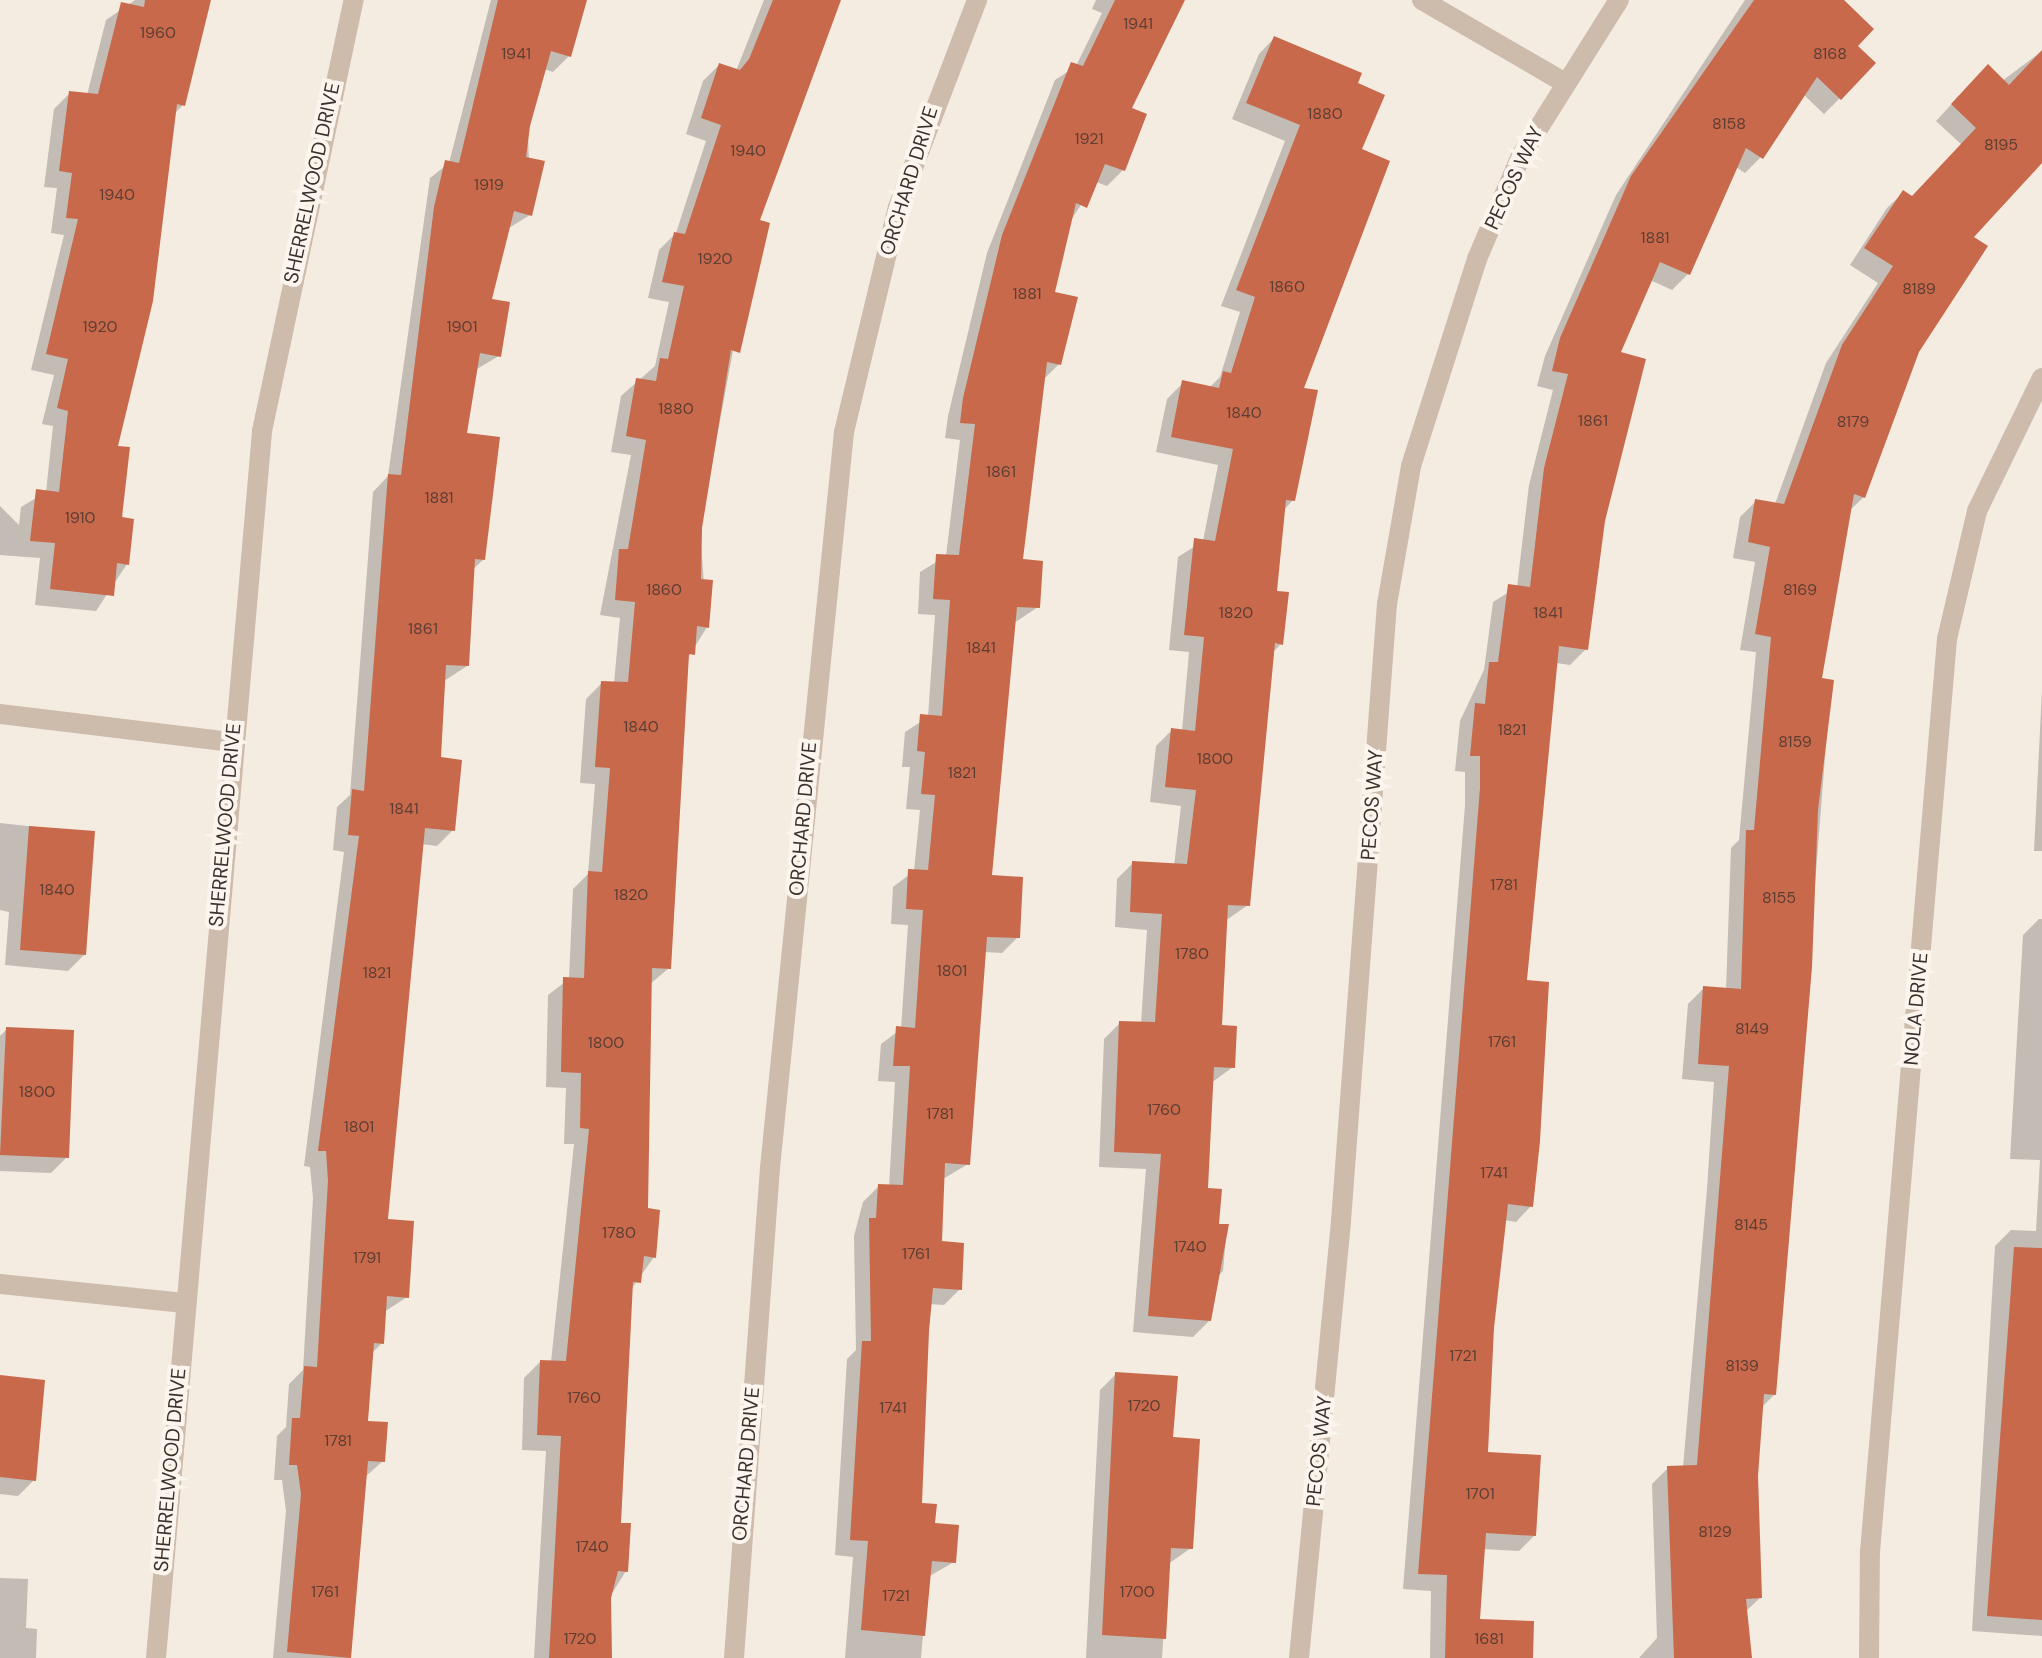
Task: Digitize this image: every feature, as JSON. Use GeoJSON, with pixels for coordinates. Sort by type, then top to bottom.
{"type":"FeatureCollection","features":[{"type":"Feature","properties":{"kind":"street","name":"SHERRELWOOD DRIVE"},"geometry":{"type":"LineString","coordinates":[[156,1658],[232,742],[262,431],[354,0]]}},
{"type":"Feature","properties":{"kind":"street","name":"ORCHARD DRIVE"},"geometry":{"type":"LineString","coordinates":[[734,1658],[770,1168],[844,432],[898,207],[977,0]]}},
{"type":"Feature","properties":{"kind":"street"},"geometry":{"type":"LineString","coordinates":[[1422,0],[1562,81]]}},
{"type":"Feature","properties":{"kind":"street","name":"PECOS WAY"},"geometry":{"type":"LineString","coordinates":[[1299,1658],[1341,1221],[1387,604],[1411,466],[1477,259],[1562,81],[1619,0]]}},
{"type":"Feature","properties":{"kind":"street","name":"NOLA DRIVE"},"geometry":{"type":"LineString","coordinates":[[1869,1658],[1871,1536],[1947,639],[1977,511],[2042,378]]}},
{"type":"Feature","properties":{"kind":"street"},"geometry":{"type":"LineString","coordinates":[[0,714],[232,742]]}},
{"type":"Feature","properties":{"kind":"street"},"geometry":{"type":"LineString","coordinates":[[0,1284],[184,1303]]}},
{"type":"Feature","properties":{"kind":"building"},"geometry":{"type":"Polygon","coordinates":[[[145,0],[211,0],[185,106],[177,104],[153,301],[118,446],[130,447],[122,517],[134,519],[129,565],[117,563],[114,596],[50,589],[55,543],[30,541],[36,489],[59,492],[68,411],[57,408],[68,359],[46,354],[78,219],[66,218],[72,173],[59,171],[69,91],[98,94],[121,2],[144,7],[145,0]]]}},
{"type":"Feature","properties":{"kind":"building"},"geometry":{"type":"Polygon","coordinates":[[[498,0],[587,0],[571,57],[551,51],[530,126],[526,157],[545,161],[532,216],[514,211],[492,299],[510,302],[501,357],[480,353],[467,433],[500,437],[485,560],[475,559],[469,666],[446,665],[441,757],[462,760],[455,831],[425,828],[388,1219],[414,1221],[409,1298],[387,1296],[384,1344],[374,1343],[368,1421],[388,1422],[385,1462],[368,1461],[351,1658],[287,1652],[301,1494],[297,1465],[289,1465],[292,1418],[300,1418],[304,1366],[317,1367],[328,1181],[326,1151],[318,1151],[359,836],[348,835],[352,789],[364,791],[388,474],[401,475],[434,207],[445,160],[459,163],[498,0]]]}},
{"type":"Feature","properties":{"kind":"building"},"geometry":{"type":"Polygon","coordinates":[[[773,0],[841,0],[760,220],[770,223],[740,353],[731,350],[702,528],[701,579],[713,580],[709,628],[697,626],[695,655],[689,654],[671,969],[652,968],[648,1208],[660,1210],[656,1258],[644,1256],[641,1283],[633,1282],[621,1523],[631,1523],[628,1572],[618,1571],[611,1598],[612,1658],[549,1658],[561,1436],[537,1435],[540,1360],[566,1361],[589,1129],[580,1128],[581,1073],[561,1072],[563,977],[584,978],[588,871],[602,872],[610,768],[595,767],[601,681],[628,682],[635,602],[615,600],[619,549],[628,549],[646,440],[626,436],[636,378],[656,381],[660,358],[668,359],[684,286],[662,282],[674,232],[685,234],[721,125],[701,118],[719,63],[740,70],[749,59],[773,0]]]}},
{"type":"Feature","properties":{"kind":"building"},"geometry":{"type":"Polygon","coordinates":[[[1115,0],[1185,0],[1132,108],[1147,114],[1125,171],[1105,164],[1087,208],[1076,203],[1055,292],[1078,297],[1061,365],[1047,362],[1023,559],[1043,561],[1040,608],[1017,607],[992,875],[1023,877],[1020,938],[987,937],[970,1165],[945,1163],[942,1241],[964,1243],[962,1290],[933,1288],[929,1331],[922,1503],[937,1504],[935,1523],[959,1525],[956,1563],[932,1561],[925,1636],[861,1630],[868,1541],[850,1540],[862,1341],[871,1341],[869,1218],[876,1218],[878,1184],[903,1185],[910,1066],[893,1066],[896,1026],[915,1028],[923,910],[906,909],[908,869],[928,870],[935,795],[921,794],[925,752],[917,751],[920,714],[942,716],[950,600],[933,599],[936,554],[959,555],[975,424],[960,423],[963,398],[1002,235],[1071,62],[1083,66],[1115,0]]]}},
{"type":"Feature","properties":{"kind":"building"},"geometry":{"type":"Polygon","coordinates":[[[1754,0],[1844,0],[1874,29],[1858,46],[1876,63],[1841,100],[1817,77],[1763,159],[1746,148],[1690,275],[1660,262],[1621,352],[1646,359],[1605,521],[1588,650],[1559,646],[1527,980],[1549,982],[1540,1141],[1533,1207],[1508,1204],[1494,1328],[1488,1452],[1541,1455],[1536,1536],[1486,1533],[1480,1619],[1534,1621],[1533,1658],[1445,1658],[1447,1575],[1418,1574],[1480,788],[1480,756],[1470,756],[1475,703],[1485,704],[1489,662],[1498,662],[1508,584],[1530,587],[1544,468],[1568,374],[1552,371],[1560,338],[1631,176],[1754,0]]]}},
{"type":"Feature","properties":{"kind":"building"},"geometry":{"type":"Polygon","coordinates":[[[1274,36],[1362,73],[1358,83],[1385,95],[1362,149],[1390,161],[1304,388],[1318,390],[1295,501],[1286,500],[1277,591],[1289,592],[1283,645],[1275,643],[1250,906],[1228,905],[1222,1025],[1237,1026],[1235,1068],[1214,1067],[1208,1188],[1222,1189],[1219,1224],[1229,1224],[1211,1321],[1148,1316],[1161,1154],[1114,1152],[1119,1021],[1155,1022],[1162,914],[1130,912],[1132,861],[1187,864],[1196,790],[1165,787],[1171,728],[1195,731],[1204,637],[1184,635],[1194,538],[1215,541],[1233,449],[1171,437],[1182,380],[1219,388],[1223,371],[1231,373],[1255,297],[1236,290],[1300,125],[1246,103],[1274,36]]]}},
{"type":"Feature","properties":{"kind":"building"},"geometry":{"type":"Polygon","coordinates":[[[2042,50],[2042,163],[1974,237],[1988,246],[1919,352],[1865,498],[1854,494],[1822,678],[1834,680],[1818,810],[1812,967],[1776,1395],[1764,1394],[1758,1476],[1762,1598],[1746,1599],[1752,1658],[1674,1658],[1667,1466],[1697,1465],[1729,1066],[1698,1064],[1703,986],[1741,989],[1746,830],[1754,830],[1771,637],[1755,634],[1770,547],[1748,542],[1755,499],[1784,504],[1842,345],[1893,266],[1864,248],[1903,190],[1912,196],[1976,128],[1951,104],[1988,64],[2009,85],[2042,50]]]}},
{"type":"Feature","properties":{"kind":"building"},"geometry":{"type":"Polygon","coordinates":[[[29,826],[95,831],[86,955],[20,950],[29,826]]]}},
{"type":"Feature","properties":{"kind":"building"},"geometry":{"type":"Polygon","coordinates":[[[6,1027],[74,1030],[69,1158],[0,1155],[6,1027]]]}},
{"type":"Feature","properties":{"kind":"building"},"geometry":{"type":"Polygon","coordinates":[[[2014,1247],[2042,1248],[2042,1620],[1987,1616],[2014,1247]]]}},
{"type":"Feature","properties":{"kind":"building"},"geometry":{"type":"Polygon","coordinates":[[[1115,1372],[1178,1376],[1173,1437],[1200,1439],[1193,1549],[1171,1548],[1166,1639],[1102,1635],[1115,1372]]]}},
{"type":"Feature","properties":{"kind":"building"},"geometry":{"type":"Polygon","coordinates":[[[0,1375],[45,1380],[36,1481],[0,1477],[0,1375]]]}}]}
